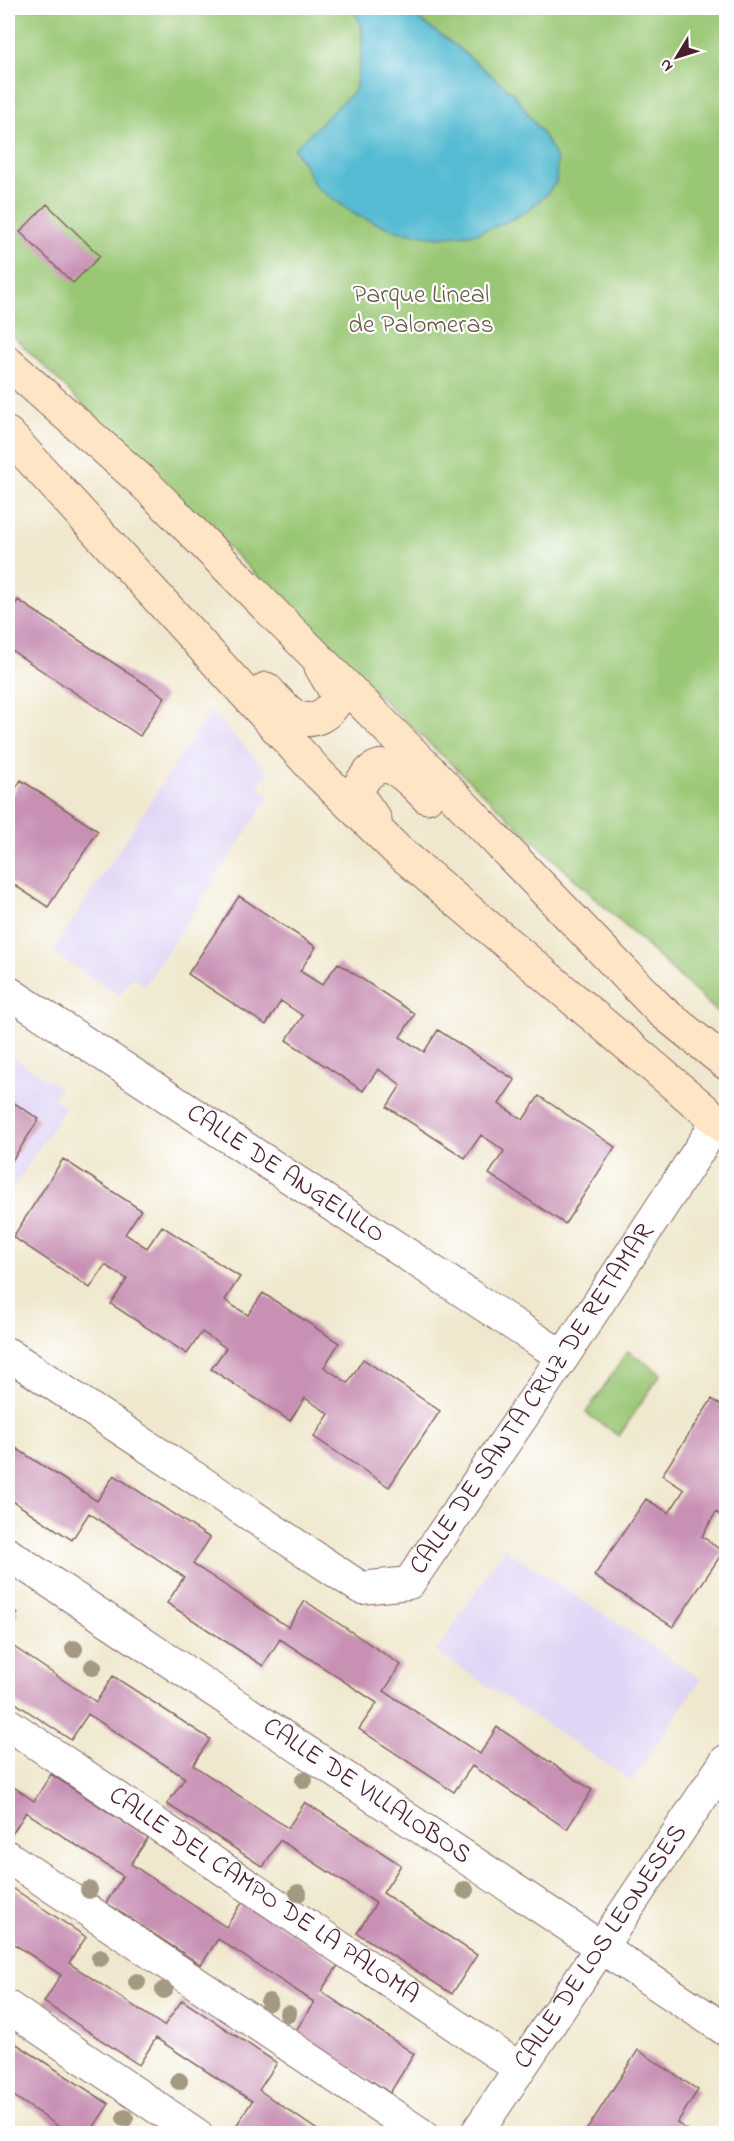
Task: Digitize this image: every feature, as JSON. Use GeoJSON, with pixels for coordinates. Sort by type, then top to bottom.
{"type":"FeatureCollection","features":[{"type":"Feature","properties":{"kind":"street"},"geometry":{"type":"LineString","coordinates":[[8,363],[146,484],[313,652],[660,1010],[726,1063]]}},
{"type":"Feature","properties":{"kind":"street"},"geometry":{"type":"LineString","coordinates":[[8,437],[319,774],[397,850],[722,1124]]}},
{"type":"Feature","properties":{"kind":"street"},"geometry":{"type":"LineString","coordinates":[[172,613],[218,641],[293,716],[305,719],[322,716],[330,711],[338,696],[313,652]]}},
{"type":"Feature","properties":{"kind":"street"},"geometry":{"type":"LineString","coordinates":[[397,850],[356,793],[364,777],[374,769],[386,766],[398,769],[474,840],[537,882]]}},
{"type":"Feature","properties":{"kind":"street","name":"CALLE DE ANGELILLO"},"geometry":{"type":"LineString","coordinates":[[8,992],[563,1357]]}},
{"type":"Feature","properties":{"kind":"street","name":"CALLE DE SANTA CRUZ DE RETAMAR"},"geometry":{"type":"LineString","coordinates":[[8,1354],[361,1588],[409,1583],[722,1124]]}},
{"type":"Feature","properties":{"kind":"street","name":"CALLE DE VILLALOBOS"},"geometry":{"type":"LineString","coordinates":[[8,1554],[726,2030]]}},
{"type":"Feature","properties":{"kind":"street","name":"CALLE DEL CAMPO DE LA PALOMA"},"geometry":{"type":"LineString","coordinates":[[8,1724],[519,2068]]}},
{"type":"Feature","properties":{"kind":"street","name":"CALLE DE LOS LEONESES"},"geometry":{"type":"LineString","coordinates":[[476,2133],[726,1761]]}},
{"type":"Feature","properties":{"kind":"street"},"geometry":{"type":"LineString","coordinates":[[8,1857],[421,2133]]}},
{"type":"Feature","properties":{"kind":"street"},"geometry":{"type":"LineString","coordinates":[[8,2007],[196,2133]]}},
{"type":"Feature","properties":{"kind":"shaded area"},"geometry":{"type":"Polygon","coordinates":[[[210,711],[268,771],[258,787],[270,796],[145,985],[132,977],[119,996],[52,952],[210,711]]]}},
{"type":"Feature","properties":{"kind":"shaded area"},"geometry":{"type":"Polygon","coordinates":[[[8,1054],[60,1088],[53,1098],[66,1107],[8,1195],[8,1054]]]}},
{"type":"Feature","properties":{"kind":"shaded area"},"geometry":{"type":"Polygon","coordinates":[[[504,1548],[701,1679],[632,1781],[436,1652],[504,1548]]]}},
{"type":"Feature","properties":{"kind":"green space","name":"Parque Lineal de Palomeras"},"geometry":{"type":"Polygon","coordinates":[[[8,8],[726,8],[726,1020],[386,703],[8,331],[8,8]]]}},
{"type":"Feature","properties":{"kind":"green space"},"geometry":{"type":"Polygon","coordinates":[[[628,1351],[661,1374],[619,1436],[586,1413],[628,1351]]]}},
{"type":"Feature","properties":{"kind":"water"},"geometry":{"type":"Polygon","coordinates":[[[352,8],[402,8],[451,42],[514,94],[544,136],[557,160],[556,182],[546,195],[527,211],[502,224],[477,233],[438,237],[397,231],[356,215],[315,186],[294,149],[355,90],[362,51],[362,26],[352,8]]]}},
{"type":"Feature","properties":{"kind":"building"},"geometry":{"type":"Polygon","coordinates":[[[47,204],[100,256],[73,283],[20,232],[47,204]]]}},
{"type":"Feature","properties":{"kind":"building"},"geometry":{"type":"Polygon","coordinates":[[[18,600],[165,697],[140,736],[8,648],[8,616],[18,600]]]}},
{"type":"Feature","properties":{"kind":"building"},"geometry":{"type":"Polygon","coordinates":[[[21,780],[98,831],[48,907],[8,881],[8,800],[21,780]]]}},
{"type":"Feature","properties":{"kind":"building"},"geometry":{"type":"Polygon","coordinates":[[[239,896],[316,947],[300,971],[322,985],[338,963],[415,1014],[400,1037],[424,1052],[438,1030],[515,1080],[499,1104],[523,1120],[539,1096],[615,1147],[565,1224],[489,1174],[504,1151],[492,1142],[481,1135],[465,1158],[387,1107],[401,1085],[389,1076],[378,1069],[363,1091],[286,1040],[303,1016],[281,1001],[266,1025],[188,974],[239,896]]]}},
{"type":"Feature","properties":{"kind":"building"},"geometry":{"type":"Polygon","coordinates":[[[8,1099],[39,1119],[8,1167],[8,1099]]]}},
{"type":"Feature","properties":{"kind":"building"},"geometry":{"type":"Polygon","coordinates":[[[63,1159],[141,1210],[125,1234],[147,1248],[162,1226],[240,1277],[225,1300],[235,1307],[248,1315],[263,1293],[339,1343],[324,1367],[348,1383],[363,1359],[440,1411],[389,1487],[314,1437],[329,1414],[305,1398],[290,1421],[211,1369],[226,1348],[202,1332],[187,1354],[111,1304],[127,1279],[105,1265],[90,1288],[13,1237],[63,1159]]]}},
{"type":"Feature","properties":{"kind":"building"},"geometry":{"type":"Polygon","coordinates":[[[712,1399],[726,1409],[726,1519],[716,1512],[702,1536],[723,1552],[673,1627],[594,1576],[646,1499],[669,1513],[684,1490],[662,1475],[712,1399]]]}},
{"type":"Feature","properties":{"kind":"building"},"geometry":{"type":"Polygon","coordinates":[[[8,1443],[97,1501],[114,1475],[210,1538],[193,1564],[288,1627],[305,1601],[401,1665],[384,1691],[480,1754],[497,1727],[592,1790],[567,1829],[472,1766],[454,1792],[359,1729],[377,1703],[280,1639],[263,1666],[167,1603],[184,1577],[89,1513],[72,1540],[8,1498],[8,1443]]]}},
{"type":"Feature","properties":{"kind":"building"},"geometry":{"type":"Polygon","coordinates":[[[8,1606],[18,1613],[8,1629],[8,1606]]]}},
{"type":"Feature","properties":{"kind":"building"},"geometry":{"type":"Polygon","coordinates":[[[8,1643],[96,1702],[113,1676],[210,1739],[193,1765],[288,1828],[305,1802],[401,1865],[383,1893],[477,1955],[452,1994],[357,1933],[376,1903],[280,1840],[263,1867],[167,1804],[185,1778],[88,1714],[71,1740],[8,1698],[8,1643]]]}},
{"type":"Feature","properties":{"kind":"building"},"geometry":{"type":"Polygon","coordinates":[[[51,1774],[148,1838],[131,1864],[226,1927],[243,1901],[339,1964],[321,1991],[414,2054],[390,2093],[295,2032],[314,2002],[218,1939],[201,1965],[106,1903],[123,1876],[26,1812],[9,1839],[8,1783],[34,1801],[51,1774]]]}},
{"type":"Feature","properties":{"kind":"building"},"geometry":{"type":"Polygon","coordinates":[[[8,1885],[86,1937],[69,1963],[164,2026],[182,2000],[277,2063],[259,2090],[323,2134],[238,2134],[233,2131],[252,2101],[156,2038],[139,2065],[44,2002],[61,1975],[8,1940],[8,1885]]]}},
{"type":"Feature","properties":{"kind":"building"},"geometry":{"type":"Polygon","coordinates":[[[12,2041],[109,2104],[91,2131],[95,2134],[70,2134],[8,2092],[8,2048],[12,2041]]]}},
{"type":"Feature","properties":{"kind":"building"},"geometry":{"type":"Polygon","coordinates":[[[638,2050],[698,2090],[677,2123],[693,2134],[584,2134],[638,2050]]]}}]}
